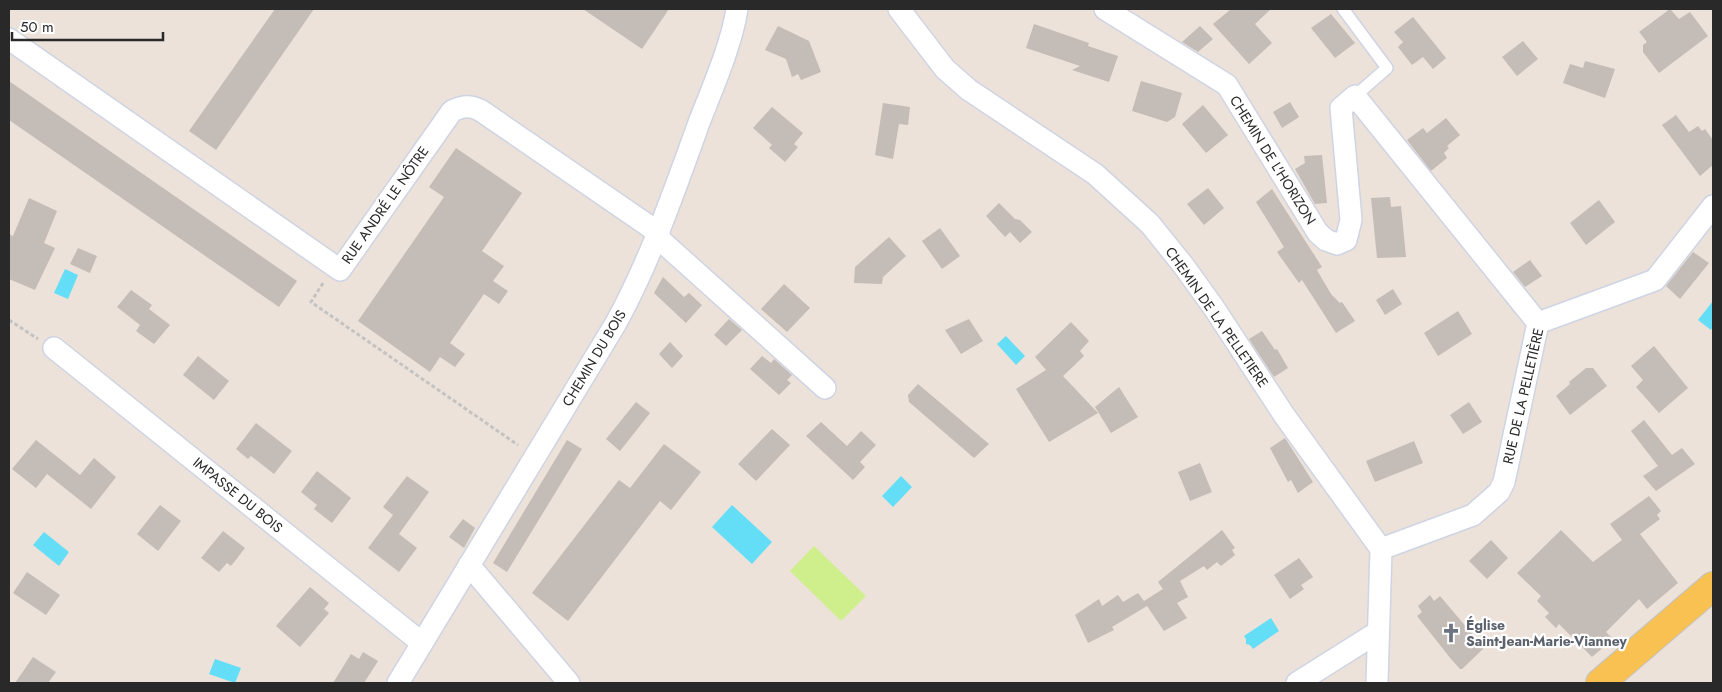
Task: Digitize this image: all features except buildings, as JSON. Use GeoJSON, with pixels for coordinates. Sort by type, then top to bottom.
{"type":"FeatureCollection","features":[{"type":"Feature","properties":{"kind":"main road"},"geometry":{"type":"LineString","coordinates":[[1600,683],[1713,586]]}},
{"type":"Feature","properties":{"kind":"street","name":"CHEMIN DU BOIS"},"geometry":{"type":"LineString","coordinates":[[401,681],[422,643],[616,323],[633,291],[658,235],[717,76],[737,9]]}},
{"type":"Feature","properties":{"kind":"street","name":"CHEMIN DE LA PELLETIERE"},"geometry":{"type":"LineString","coordinates":[[899,9],[945,69],[970,90],[1095,174],[1150,224],[1214,308],[1284,415],[1381,549]]}},
{"type":"Feature","properties":{"kind":"street","name":"CHEMIN DE L'HORIZON"},"geometry":{"type":"LineString","coordinates":[[1105,9],[1227,85],[1318,233],[1326,240],[1337,244],[1346,240],[1351,220],[1340,108],[1355,96]]}},
{"type":"Feature","properties":{"kind":"street","name":"RUE ANDRÉ LE NÔTRE"},"geometry":{"type":"LineString","coordinates":[[9,39],[340,270],[452,110],[462,106],[471,106],[480,110],[658,235]]}},
{"type":"Feature","properties":{"kind":"street"},"geometry":{"type":"LineString","coordinates":[[1355,96],[1538,323]]}},
{"type":"Feature","properties":{"kind":"street","name":"RUE DE LA PELLETIÈRE"},"geometry":{"type":"LineString","coordinates":[[1381,549],[1473,515],[1500,492],[1504,482],[1538,323],[1655,280],[1713,206]]}},
{"type":"Feature","properties":{"kind":"street"},"geometry":{"type":"LineString","coordinates":[[658,235],[825,388]]}},
{"type":"Feature","properties":{"kind":"street","name":"IMPASSE DU BOIS"},"geometry":{"type":"LineString","coordinates":[[54,348],[422,643]]}},
{"type":"Feature","properties":{"kind":"street"},"geometry":{"type":"LineString","coordinates":[[1377,683],[1381,549]]}},
{"type":"Feature","properties":{"kind":"street"},"geometry":{"type":"LineString","coordinates":[[469,565],[569,683]]}},
{"type":"Feature","properties":{"kind":"street"},"geometry":{"type":"LineString","coordinates":[[1297,683],[1378,632]]}},
{"type":"Feature","properties":{"kind":"lane"},"geometry":{"type":"LineString","coordinates":[[1343,9],[1387,68],[1355,96]]}},
{"type":"Feature","properties":{"kind":"path"},"geometry":{"type":"LineString","coordinates":[[334,265],[311,302],[535,456]]}},
{"type":"Feature","properties":{"kind":"path"},"geometry":{"type":"LineString","coordinates":[[9,320],[54,348]]}},
{"type":"Feature","properties":{"kind":"green space"},"geometry":{"type":"Polygon","coordinates":[[[814,546],[866,596],[841,621],[790,571],[814,546]]]}},
{"type":"Feature","properties":{"kind":"water"},"geometry":{"type":"Polygon","coordinates":[[[65,269],[78,275],[68,299],[54,293],[65,269]]]}},
{"type":"Feature","properties":{"kind":"water"},"geometry":{"type":"Polygon","coordinates":[[[1713,301],[1713,326],[1711,330],[1698,320],[1713,301]]]}},
{"type":"Feature","properties":{"kind":"water"},"geometry":{"type":"Polygon","coordinates":[[[1006,336],[1025,356],[1016,365],[997,344],[1006,336]]]}},
{"type":"Feature","properties":{"kind":"water"},"geometry":{"type":"Polygon","coordinates":[[[901,476],[912,487],[893,507],[882,496],[901,476]]]}},
{"type":"Feature","properties":{"kind":"water"},"geometry":{"type":"Polygon","coordinates":[[[732,505],[772,542],[752,564],[712,527],[732,505]]]}},
{"type":"Feature","properties":{"kind":"water"},"geometry":{"type":"Polygon","coordinates":[[[44,532],[69,552],[59,566],[33,545],[44,532]]]}},
{"type":"Feature","properties":{"kind":"water"},"geometry":{"type":"Polygon","coordinates":[[[1271,618],[1279,631],[1253,649],[1250,645],[1246,644],[1244,636],[1271,618]]]}},
{"type":"Feature","properties":{"kind":"water"},"geometry":{"type":"Polygon","coordinates":[[[215,659],[241,668],[235,683],[209,674],[215,659]]]}},
{"type":"Feature","properties":{"kind":"place","name":"Église Saint-Jean-Marie-Vianney"},"geometry":{"type":"Point","coordinates":[1451,633]}}]}
